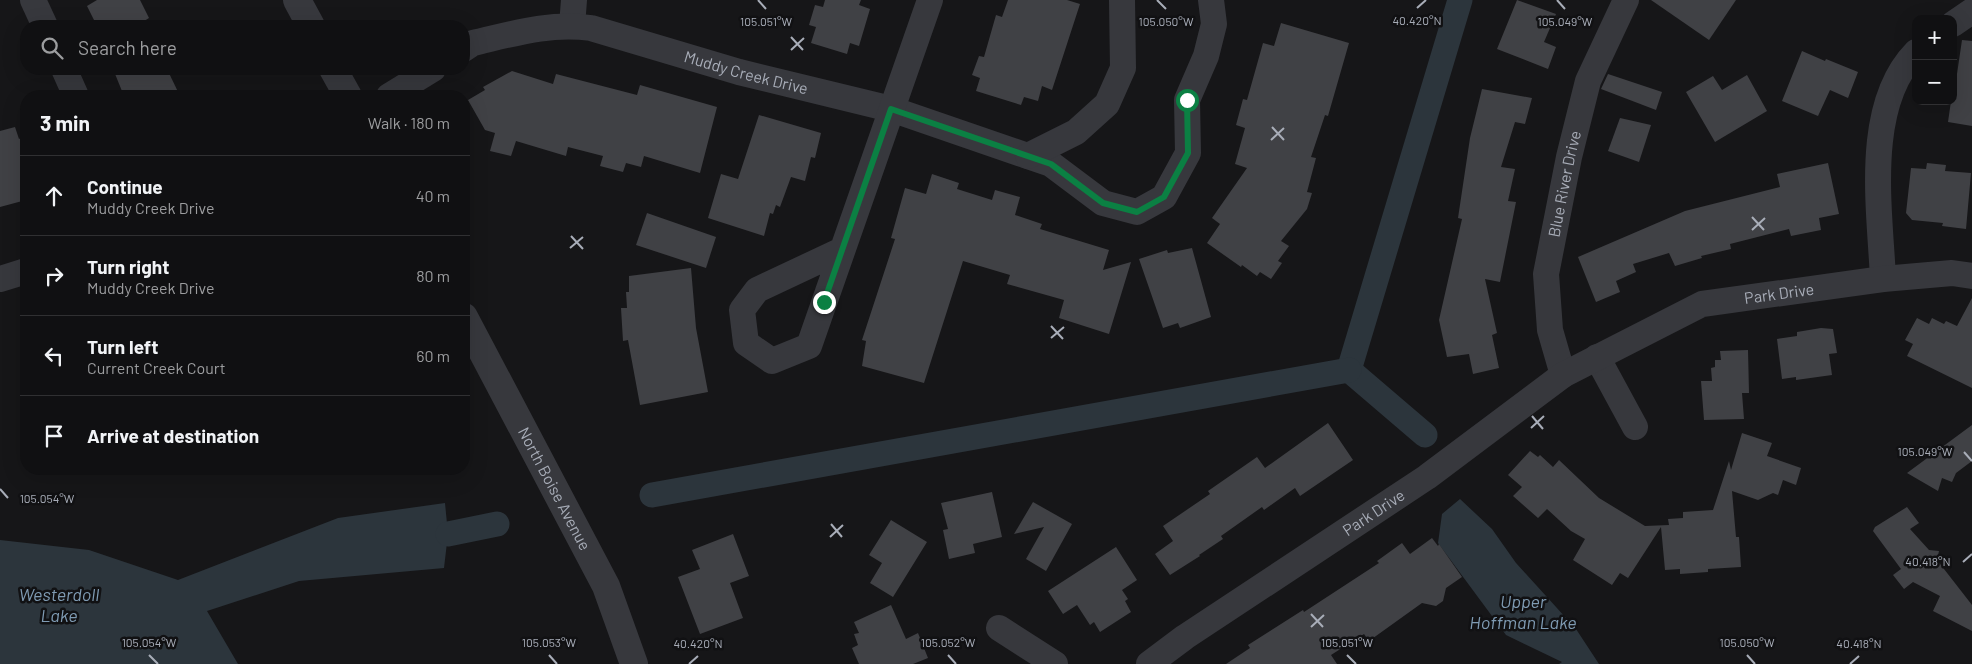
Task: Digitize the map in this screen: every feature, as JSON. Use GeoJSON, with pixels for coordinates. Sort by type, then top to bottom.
{"type":"FeatureCollection","features":[{"type":"Feature","properties":{"kind":"street"},"geometry":{"type":"LineString","coordinates":[[33,0],[41,20]]}},
{"type":"Feature","properties":{"kind":"street"},"geometry":{"type":"LineString","coordinates":[[297,0],[308,20]]}},
{"type":"Feature","properties":{"kind":"street"},"geometry":{"type":"LineString","coordinates":[[572,26],[574,0]]}},
{"type":"Feature","properties":{"kind":"street"},"geometry":{"type":"LineString","coordinates":[[842,250],[930,0]]}},
{"type":"Feature","properties":{"kind":"street"},"geometry":{"type":"LineString","coordinates":[[1028,156],[1076,132],[1107,104],[1123,68],[1122,0]]}},
{"type":"Feature","properties":{"kind":"street","name":"Muddy Creek Drive"},"geometry":{"type":"LineString","coordinates":[[470,45],[539,28],[572,26],[591,28],[739,72],[891,109],[1051,164],[1103,203],[1137,212],[1164,197],[1188,153],[1187,100],[1206,56],[1214,24],[1211,0]]}},
{"type":"Feature","properties":{"kind":"street","name":"Blue River Drive"},"geometry":{"type":"LineString","coordinates":[[1563,375],[1550,330],[1546,274],[1569,157],[1588,81],[1626,0]]}},
{"type":"Feature","properties":{"kind":"street"},"geometry":{"type":"LineString","coordinates":[[1957,21],[1972,11]]}},
{"type":"Feature","properties":{"kind":"street"},"geometry":{"type":"LineString","coordinates":[[1884,279],[1878,167],[1886,102],[1902,70],[1912,57]]}},
{"type":"Feature","properties":{"kind":"street"},"geometry":{"type":"LineString","coordinates":[[67,75],[73,90]]}},
{"type":"Feature","properties":{"kind":"street"},"geometry":{"type":"LineString","coordinates":[[336,75],[345,90]]}},
{"type":"Feature","properties":{"kind":"street"},"geometry":{"type":"LineString","coordinates":[[399,90],[422,75]]}},
{"type":"Feature","properties":{"kind":"street"},"geometry":{"type":"LineString","coordinates":[[0,279],[20,273]]}},
{"type":"Feature","properties":{"kind":"street","name":"Park Drive"},"geometry":{"type":"LineString","coordinates":[[1149,664],[1178,642],[1427,477],[1563,375],[1702,304],[1884,279],[1952,273],[1972,276]]}},
{"type":"Feature","properties":{"kind":"street","name":"North Boise Avenue"},"geometry":{"type":"LineString","coordinates":[[470,328],[606,586],[634,664]]}},
{"type":"Feature","properties":{"kind":"street"},"geometry":{"type":"LineString","coordinates":[[1597,357],[1635,428]]}},
{"type":"Feature","properties":{"kind":"street"},"geometry":{"type":"LineString","coordinates":[[999,628],[1055,664]]}},
{"type":"Feature","properties":{"kind":"water","name":"Upper Hoffman Lake"},"geometry":{"type":"Polygon","coordinates":[[[1460,499],[1492,529],[1516,563],[1576,629],[1599,664],[1559,664],[1562,662],[1506,635],[1438,543],[1442,514],[1460,499]]]}},
{"type":"Feature","properties":{"kind":"water","name":"Westerdoll Lake"},"geometry":{"type":"Polygon","coordinates":[[[445,503],[448,534],[444,568],[299,581],[207,611],[238,664],[0,664],[0,540],[89,550],[178,580],[338,518],[445,503]]]}},
{"type":"Feature","properties":{"kind":"building"},"geometry":{"type":"Polygon","coordinates":[[[97,0],[140,0],[149,18],[146,20],[94,20],[87,6],[97,0]]]}},
{"type":"Feature","properties":{"kind":"building"},"geometry":{"type":"Polygon","coordinates":[[[825,0],[861,0],[859,5],[870,9],[859,46],[850,43],[847,54],[811,43],[816,27],[809,25],[815,5],[823,7],[825,0]]]}},
{"type":"Feature","properties":{"kind":"building"},"geometry":{"type":"Polygon","coordinates":[[[1008,0],[1067,0],[1080,4],[1052,90],[1042,86],[1038,101],[1024,97],[1021,105],[976,91],[980,78],[972,75],[979,56],[984,57],[996,15],[1002,17],[1008,0]]]}},
{"type":"Feature","properties":{"kind":"building"},"geometry":{"type":"Polygon","coordinates":[[[1517,0],[1556,14],[1544,42],[1556,47],[1548,69],[1497,49],[1517,0]]]}},
{"type":"Feature","properties":{"kind":"building"},"geometry":{"type":"Polygon","coordinates":[[[1651,0],[1736,0],[1709,40],[1651,0]]]}},
{"type":"Feature","properties":{"kind":"building"},"geometry":{"type":"Polygon","coordinates":[[[1281,23],[1349,43],[1328,116],[1325,115],[1311,157],[1316,158],[1307,192],[1312,193],[1307,209],[1281,241],[1289,246],[1278,261],[1282,263],[1271,279],[1260,272],[1257,276],[1242,265],[1241,267],[1207,243],[1220,224],[1212,218],[1247,168],[1235,164],[1245,128],[1236,125],[1243,99],[1247,100],[1263,43],[1274,46],[1281,23]]]}},
{"type":"Feature","properties":{"kind":"building"},"geometry":{"type":"Polygon","coordinates":[[[1962,40],[1972,41],[1972,126],[1948,122],[1950,105],[1957,105],[1957,74],[1962,40]]]}},
{"type":"Feature","properties":{"kind":"building"},"geometry":{"type":"Polygon","coordinates":[[[1802,51],[1858,72],[1848,98],[1830,90],[1818,116],[1782,101],[1802,51]]]}},
{"type":"Feature","properties":{"kind":"building"},"geometry":{"type":"Polygon","coordinates":[[[512,71],[553,84],[556,74],[637,95],[640,85],[717,107],[700,173],[644,156],[641,167],[626,163],[623,172],[600,166],[603,156],[568,147],[566,156],[516,141],[511,156],[490,151],[495,133],[485,130],[470,104],[470,99],[485,90],[483,87],[512,71]]]}},
{"type":"Feature","properties":{"kind":"building"},"geometry":{"type":"Polygon","coordinates":[[[1608,74],[1662,92],[1656,110],[1601,89],[1608,74]]]}},
{"type":"Feature","properties":{"kind":"building"},"geometry":{"type":"Polygon","coordinates":[[[115,75],[170,75],[177,90],[122,90],[115,75]]]}},
{"type":"Feature","properties":{"kind":"building"},"geometry":{"type":"Polygon","coordinates":[[[1747,75],[1767,111],[1715,142],[1686,92],[1713,76],[1722,90],[1747,75]]]}},
{"type":"Feature","properties":{"kind":"building"},"geometry":{"type":"Polygon","coordinates":[[[1482,89],[1532,98],[1525,124],[1515,122],[1501,167],[1515,169],[1508,201],[1516,202],[1500,282],[1485,279],[1497,333],[1492,335],[1499,368],[1473,374],[1469,354],[1447,357],[1439,320],[1462,219],[1458,218],[1470,138],[1482,89]]]}},
{"type":"Feature","properties":{"kind":"building"},"geometry":{"type":"Polygon","coordinates":[[[759,115],[821,133],[815,158],[811,157],[805,181],[791,177],[780,207],[776,205],[773,214],[770,213],[764,236],[708,218],[721,174],[738,179],[759,115]]]}},
{"type":"Feature","properties":{"kind":"building"},"geometry":{"type":"Polygon","coordinates":[[[1620,118],[1651,125],[1639,162],[1608,151],[1620,118]]]}},
{"type":"Feature","properties":{"kind":"building"},"geometry":{"type":"Polygon","coordinates":[[[15,127],[20,138],[20,202],[0,207],[0,131],[15,127]]]}},
{"type":"Feature","properties":{"kind":"building"},"geometry":{"type":"Polygon","coordinates":[[[1828,163],[1839,214],[1819,218],[1821,230],[1791,236],[1789,229],[1730,244],[1731,249],[1701,256],[1702,258],[1675,266],[1669,253],[1633,264],[1636,272],[1616,281],[1620,292],[1596,302],[1578,257],[1685,211],[1780,187],[1777,174],[1828,163]]]}},
{"type":"Feature","properties":{"kind":"building"},"geometry":{"type":"Polygon","coordinates":[[[1927,163],[1946,165],[1945,171],[1971,173],[1966,229],[1942,226],[1943,223],[1912,220],[1906,213],[1911,168],[1926,169],[1927,163]]]}},
{"type":"Feature","properties":{"kind":"building"},"geometry":{"type":"Polygon","coordinates":[[[932,174],[959,183],[957,189],[992,200],[995,190],[1020,197],[1015,215],[1042,224],[1040,229],[1109,250],[1103,270],[1131,262],[1109,334],[1059,318],[1064,300],[1007,284],[1010,275],[963,261],[924,383],[862,366],[866,341],[862,340],[895,239],[891,238],[905,188],[926,194],[932,174]]]}},
{"type":"Feature","properties":{"kind":"building"},"geometry":{"type":"Polygon","coordinates":[[[647,213],[716,237],[706,268],[636,245],[647,213]]]}},
{"type":"Feature","properties":{"kind":"building"},"geometry":{"type":"Polygon","coordinates":[[[1192,248],[1211,317],[1180,328],[1178,323],[1163,328],[1139,259],[1167,250],[1168,253],[1192,248]]]}},
{"type":"Feature","properties":{"kind":"building"},"geometry":{"type":"Polygon","coordinates":[[[691,268],[696,328],[708,392],[640,405],[628,340],[623,341],[621,308],[627,308],[626,292],[629,292],[629,276],[691,268]]]}},
{"type":"Feature","properties":{"kind":"building"},"geometry":{"type":"Polygon","coordinates":[[[1972,298],[1972,388],[1907,356],[1913,344],[1905,340],[1917,318],[1929,324],[1932,318],[1944,324],[1946,321],[1957,326],[1972,298]]]}},
{"type":"Feature","properties":{"kind":"building"},"geometry":{"type":"Polygon","coordinates":[[[1821,328],[1833,329],[1837,353],[1829,354],[1832,375],[1796,380],[1796,377],[1782,379],[1777,339],[1797,336],[1797,332],[1821,328]]]}},
{"type":"Feature","properties":{"kind":"building"},"geometry":{"type":"Polygon","coordinates":[[[1748,350],[1749,393],[1742,393],[1744,419],[1704,420],[1701,381],[1712,381],[1711,368],[1715,367],[1715,360],[1721,360],[1720,351],[1748,350]]]}},
{"type":"Feature","properties":{"kind":"building"},"geometry":{"type":"Polygon","coordinates":[[[1328,423],[1353,460],[1300,496],[1295,488],[1264,510],[1262,507],[1221,536],[1223,539],[1200,556],[1170,575],[1155,554],[1173,541],[1163,526],[1210,494],[1208,491],[1257,457],[1265,468],[1328,423]]]}},
{"type":"Feature","properties":{"kind":"building"},"geometry":{"type":"Polygon","coordinates":[[[1972,425],[1972,461],[1956,473],[1952,482],[1942,478],[1938,491],[1907,473],[1972,425]]]}},
{"type":"Feature","properties":{"kind":"building"},"geometry":{"type":"Polygon","coordinates":[[[1742,433],[1772,443],[1767,456],[1801,468],[1796,485],[1783,480],[1778,495],[1773,493],[1758,500],[1732,491],[1736,537],[1739,537],[1741,567],[1708,569],[1708,572],[1680,574],[1680,569],[1665,570],[1661,527],[1628,578],[1620,573],[1612,585],[1573,560],[1585,539],[1571,531],[1547,509],[1538,518],[1513,496],[1522,487],[1508,475],[1530,451],[1538,457],[1540,455],[1553,467],[1559,460],[1599,498],[1645,526],[1669,525],[1668,519],[1683,518],[1683,512],[1713,510],[1729,461],[1731,470],[1742,433]]]}},
{"type":"Feature","properties":{"kind":"building"},"geometry":{"type":"Polygon","coordinates":[[[992,492],[1002,537],[973,544],[975,553],[949,559],[943,530],[948,529],[941,503],[992,492]]]}},
{"type":"Feature","properties":{"kind":"building"},"geometry":{"type":"Polygon","coordinates":[[[1033,502],[1072,524],[1046,571],[1026,559],[1044,527],[1014,534],[1033,502]]]}},
{"type":"Feature","properties":{"kind":"building"},"geometry":{"type":"Polygon","coordinates":[[[1907,507],[1919,523],[1910,529],[1929,550],[1939,551],[1937,560],[1972,605],[1972,631],[1933,611],[1940,596],[1913,582],[1904,589],[1893,575],[1901,569],[1873,531],[1875,527],[1907,507]]]}},
{"type":"Feature","properties":{"kind":"building"},"geometry":{"type":"Polygon","coordinates":[[[891,520],[927,542],[893,597],[870,583],[882,563],[869,555],[891,520]]]}},
{"type":"Feature","properties":{"kind":"building"},"geometry":{"type":"Polygon","coordinates":[[[733,534],[749,576],[730,583],[743,618],[700,634],[678,577],[700,569],[692,550],[733,534]]]}},
{"type":"Feature","properties":{"kind":"building"},"geometry":{"type":"Polygon","coordinates":[[[1432,538],[1438,546],[1439,544],[1462,577],[1446,588],[1443,601],[1436,606],[1422,603],[1369,641],[1364,634],[1331,655],[1337,664],[1226,664],[1250,648],[1248,645],[1303,610],[1304,612],[1379,563],[1377,561],[1402,543],[1410,554],[1432,538]]]}},
{"type":"Feature","properties":{"kind":"building"},"geometry":{"type":"Polygon","coordinates":[[[1116,547],[1137,580],[1122,590],[1128,599],[1125,601],[1131,612],[1100,632],[1094,622],[1090,625],[1077,605],[1063,614],[1048,591],[1116,547]]]}},
{"type":"Feature","properties":{"kind":"building"},"geometry":{"type":"Polygon","coordinates":[[[891,605],[906,639],[918,633],[928,658],[913,664],[859,664],[852,648],[858,645],[854,634],[859,633],[854,622],[891,605]]]}},
{"type":"Feature","properties":{"kind":"waterway"},"geometry":{"type":"LineString","coordinates":[[1349,370],[1460,0]]}},
{"type":"Feature","properties":{"kind":"waterway"},"geometry":{"type":"LineString","coordinates":[[1349,370],[1425,435]]}},
{"type":"Feature","properties":{"kind":"waterway"},"geometry":{"type":"LineString","coordinates":[[652,495],[1349,370]]}},
{"type":"Feature","properties":{"kind":"waterway"},"geometry":{"type":"LineString","coordinates":[[448,534],[497,524]]}},
{"type":"Feature","properties":{"kind":"route"},"geometry":{"type":"LineString","coordinates":[[824,302],[891,109],[1051,164],[1103,203],[1137,212],[1164,197],[1188,153],[1187,100]]}}]}
